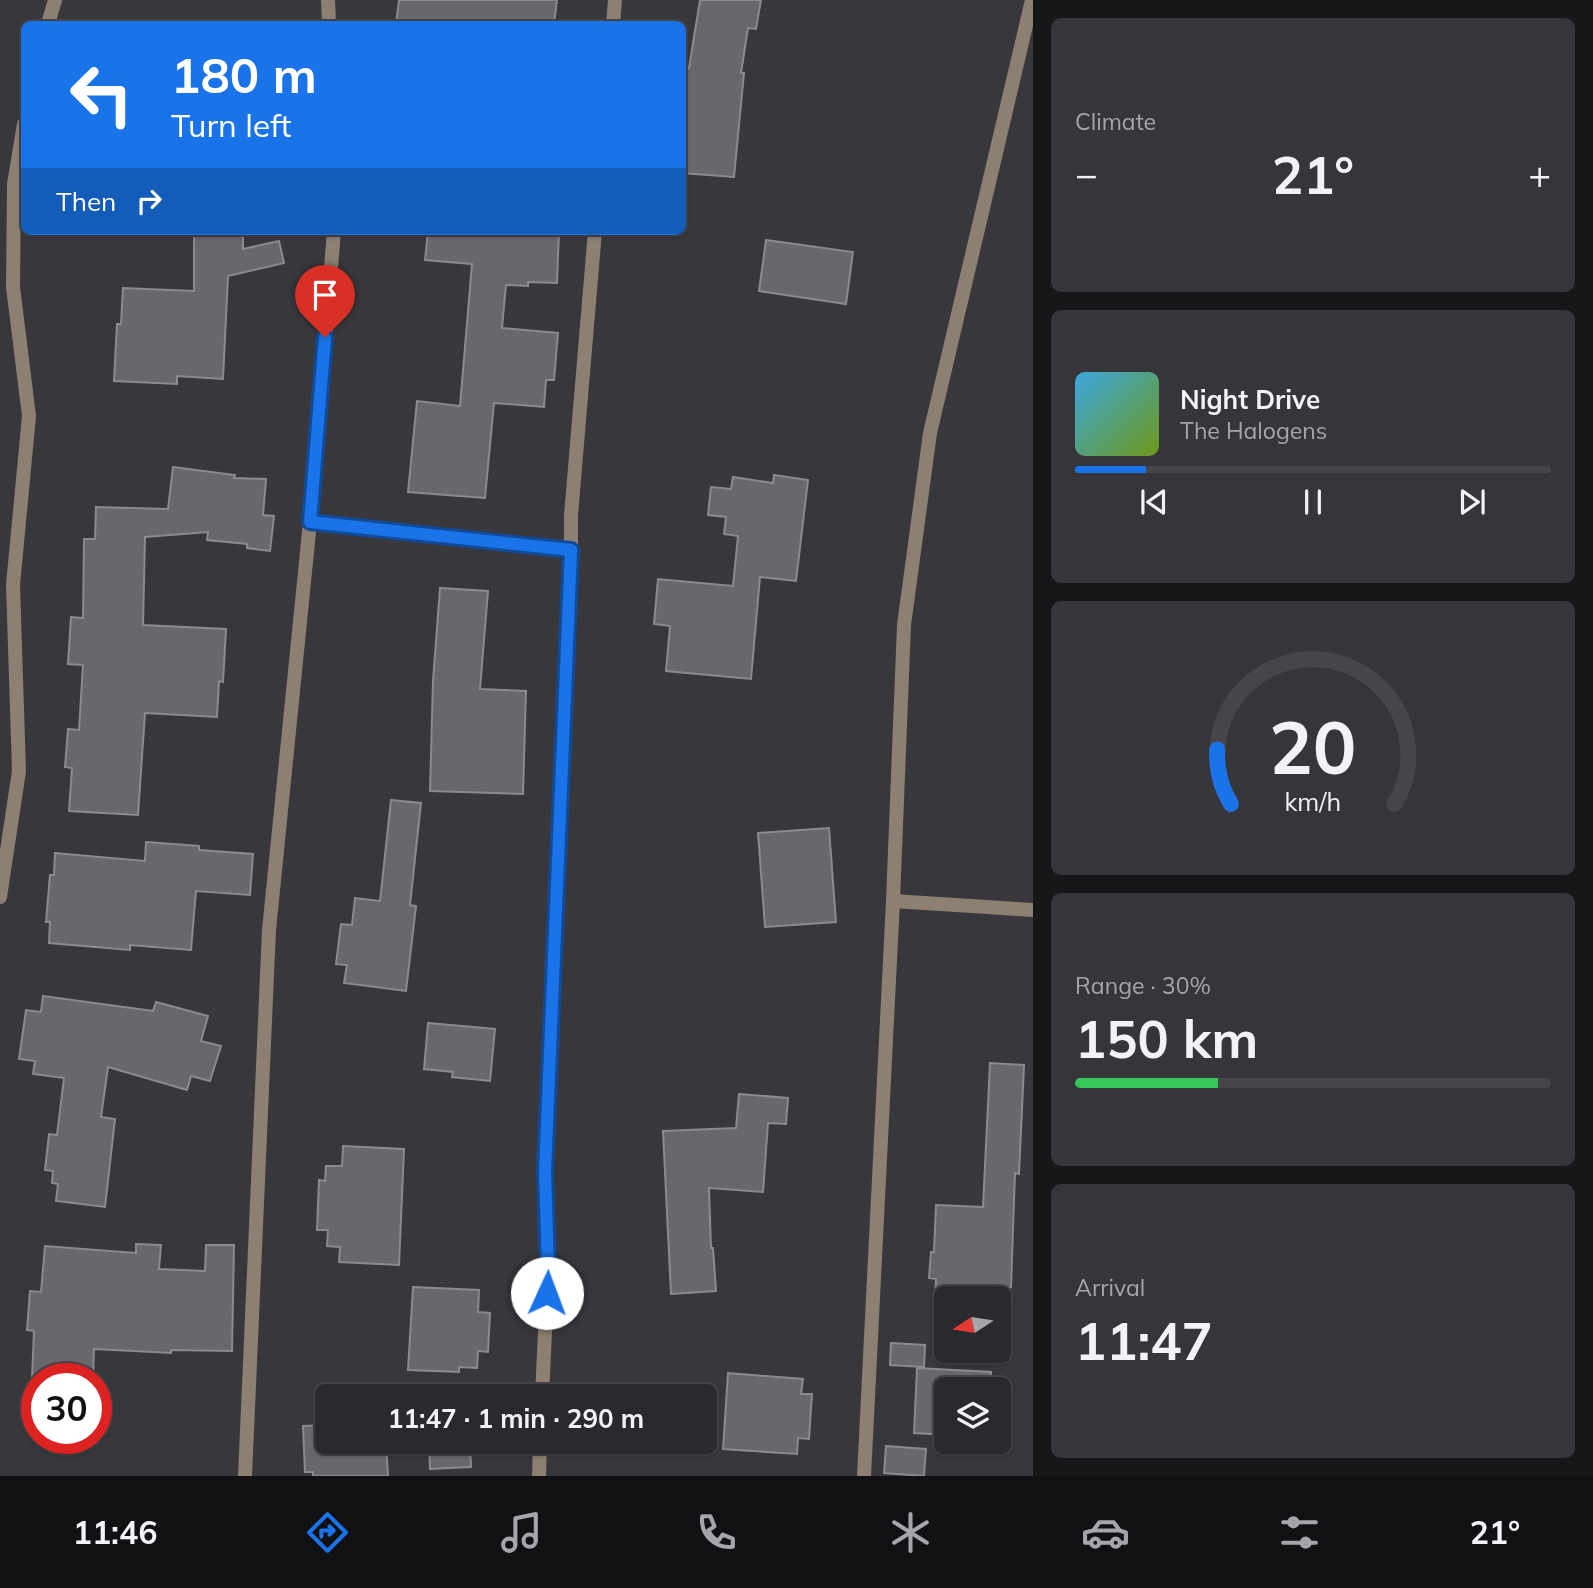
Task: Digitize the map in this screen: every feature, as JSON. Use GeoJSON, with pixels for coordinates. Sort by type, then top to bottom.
{"type":"FeatureCollection","features":[{"type":"Feature","properties":{"kind":"street"},"geometry":{"type":"LineString","coordinates":[[49,21],[55,0]]}},
{"type":"Feature","properties":{"kind":"street"},"geometry":{"type":"LineString","coordinates":[[328,0],[329,21]]}},
{"type":"Feature","properties":{"kind":"street"},"geometry":{"type":"LineString","coordinates":[[613,21],[615,0]]}},
{"type":"Feature","properties":{"kind":"street"},"geometry":{"type":"LineString","coordinates":[[864,1476],[904,625],[930,433],[1032,0]]}},
{"type":"Feature","properties":{"kind":"street"},"geometry":{"type":"LineString","coordinates":[[0,897],[19,771],[7,583],[29,416],[13,287],[13,184],[21,140]]}},
{"type":"Feature","properties":{"kind":"street"},"geometry":{"type":"LineString","coordinates":[[244,1476],[269,930],[310,522],[334,235]]}},
{"type":"Feature","properties":{"kind":"street"},"geometry":{"type":"LineString","coordinates":[[543,1384],[548,1268],[545,1172],[571,515],[595,235]]}},
{"type":"Feature","properties":{"kind":"street"},"geometry":{"type":"LineString","coordinates":[[310,522],[571,550]]}},
{"type":"Feature","properties":{"kind":"street"},"geometry":{"type":"LineString","coordinates":[[893,901],[1033,910]]}},
{"type":"Feature","properties":{"kind":"street"},"geometry":{"type":"LineString","coordinates":[[539,1476],[540,1454]]}},
{"type":"Feature","properties":{"kind":"building"},"geometry":{"type":"Polygon","coordinates":[[[399,0],[557,0],[554,21],[396,21],[399,0]]]}},
{"type":"Feature","properties":{"kind":"building"},"geometry":{"type":"Polygon","coordinates":[[[700,0],[761,0],[756,29],[748,28],[741,73],[744,73],[734,177],[686,173],[686,68],[689,68],[700,0]]]}},
{"type":"Feature","properties":{"kind":"building"},"geometry":{"type":"Polygon","coordinates":[[[194,235],[243,235],[243,249],[279,241],[284,263],[228,276],[223,379],[177,376],[177,384],[114,381],[117,324],[121,324],[123,288],[194,291],[194,235]]]}},
{"type":"Feature","properties":{"kind":"building"},"geometry":{"type":"Polygon","coordinates":[[[428,235],[559,235],[557,283],[528,282],[528,286],[506,285],[502,328],[558,333],[554,380],[546,380],[544,407],[494,403],[485,498],[408,492],[417,401],[460,406],[472,264],[425,260],[428,235]]]}},
{"type":"Feature","properties":{"kind":"building"},"geometry":{"type":"Polygon","coordinates":[[[766,240],[853,252],[846,304],[759,291],[766,240]]]}},
{"type":"Feature","properties":{"kind":"building"},"geometry":{"type":"Polygon","coordinates":[[[173,467],[235,475],[234,478],[266,479],[263,515],[274,516],[270,551],[247,548],[247,544],[207,540],[208,532],[145,537],[143,625],[226,629],[223,682],[219,681],[217,717],[145,713],[138,815],[69,811],[72,768],[65,767],[68,729],[79,730],[83,665],[68,664],[71,617],[83,618],[84,539],[95,539],[96,507],[168,509],[173,467]]]}},
{"type":"Feature","properties":{"kind":"building"},"geometry":{"type":"Polygon","coordinates":[[[774,475],[808,480],[796,581],[760,577],[751,679],[666,671],[670,626],[654,624],[658,579],[733,586],[738,536],[724,534],[726,517],[708,515],[711,487],[731,489],[733,477],[773,483],[774,475]]]}},
{"type":"Feature","properties":{"kind":"building"},"geometry":{"type":"Polygon","coordinates":[[[440,588],[488,591],[480,689],[526,691],[523,794],[430,791],[433,681],[440,588]]]}},
{"type":"Feature","properties":{"kind":"building"},"geometry":{"type":"Polygon","coordinates":[[[391,800],[421,803],[410,905],[416,906],[406,991],[344,983],[347,965],[336,964],[341,924],[352,925],[355,898],[380,901],[391,800]]]}},
{"type":"Feature","properties":{"kind":"building"},"geometry":{"type":"Polygon","coordinates":[[[829,828],[836,922],[765,927],[758,833],[829,828]]]}},
{"type":"Feature","properties":{"kind":"building"},"geometry":{"type":"Polygon","coordinates":[[[146,842],[253,854],[250,895],[196,891],[191,950],[130,945],[130,950],[49,943],[50,922],[46,922],[50,875],[54,875],[55,853],[145,861],[146,842]]]}},
{"type":"Feature","properties":{"kind":"building"},"geometry":{"type":"Polygon","coordinates":[[[43,996],[153,1011],[156,1002],[208,1016],[201,1041],[221,1046],[210,1081],[191,1076],[187,1090],[108,1067],[101,1117],[115,1119],[105,1207],[56,1201],[58,1184],[52,1183],[53,1171],[45,1170],[49,1134],[57,1135],[64,1078],[33,1074],[35,1061],[19,1059],[26,1010],[41,1012],[43,996]]]}},
{"type":"Feature","properties":{"kind":"building"},"geometry":{"type":"Polygon","coordinates":[[[428,1023],[495,1029],[490,1081],[452,1077],[453,1072],[424,1069],[428,1023]]]}},
{"type":"Feature","properties":{"kind":"building"},"geometry":{"type":"Polygon","coordinates":[[[990,1063],[1024,1065],[1019,1174],[1015,1173],[1011,1286],[936,1286],[936,1279],[929,1278],[931,1252],[934,1252],[936,1205],[983,1207],[990,1063]]]}},
{"type":"Feature","properties":{"kind":"building"},"geometry":{"type":"Polygon","coordinates":[[[739,1094],[788,1098],[786,1124],[768,1123],[763,1192],[709,1188],[716,1291],[671,1294],[663,1131],[736,1128],[739,1094]]]}},
{"type":"Feature","properties":{"kind":"building"},"geometry":{"type":"Polygon","coordinates":[[[343,1146],[404,1149],[399,1265],[339,1262],[340,1247],[327,1246],[328,1230],[317,1230],[319,1180],[325,1181],[326,1166],[342,1166],[343,1146]]]}},
{"type":"Feature","properties":{"kind":"building"},"geometry":{"type":"Polygon","coordinates":[[[136,1244],[161,1245],[159,1269],[205,1271],[206,1245],[234,1245],[232,1351],[171,1350],[171,1353],[94,1349],[94,1363],[33,1363],[34,1331],[27,1330],[30,1291],[41,1292],[45,1246],[136,1253],[136,1244]]]}},
{"type":"Feature","properties":{"kind":"building"},"geometry":{"type":"Polygon","coordinates":[[[413,1287],[479,1290],[478,1312],[490,1313],[488,1352],[478,1351],[477,1368],[459,1367],[459,1372],[408,1370],[413,1287]]]}},
{"type":"Feature","properties":{"kind":"building"},"geometry":{"type":"Polygon","coordinates":[[[891,1343],[925,1345],[924,1367],[890,1365],[891,1343]]]}},
{"type":"Feature","properties":{"kind":"building"},"geometry":{"type":"Polygon","coordinates":[[[917,1368],[991,1372],[991,1377],[934,1377],[934,1434],[914,1433],[917,1368]]]}},
{"type":"Feature","properties":{"kind":"building"},"geometry":{"type":"Polygon","coordinates":[[[728,1373],[803,1379],[801,1394],[812,1394],[809,1439],[798,1438],[797,1454],[723,1449],[728,1373]]]}},
{"type":"Feature","properties":{"kind":"building"},"geometry":{"type":"Polygon","coordinates":[[[303,1426],[315,1426],[315,1454],[387,1454],[388,1476],[313,1476],[313,1472],[305,1472],[303,1426]]]}},
{"type":"Feature","properties":{"kind":"building"},"geometry":{"type":"Polygon","coordinates":[[[886,1446],[926,1449],[924,1476],[884,1473],[886,1446]]]}},
{"type":"Feature","properties":{"kind":"building"},"geometry":{"type":"Polygon","coordinates":[[[429,1454],[470,1454],[471,1467],[430,1469],[429,1454]]]}},
{"type":"Feature","properties":{"kind":"route"},"geometry":{"type":"LineString","coordinates":[[325,337],[310,522],[571,550],[545,1172],[547,1293]]}}]}
